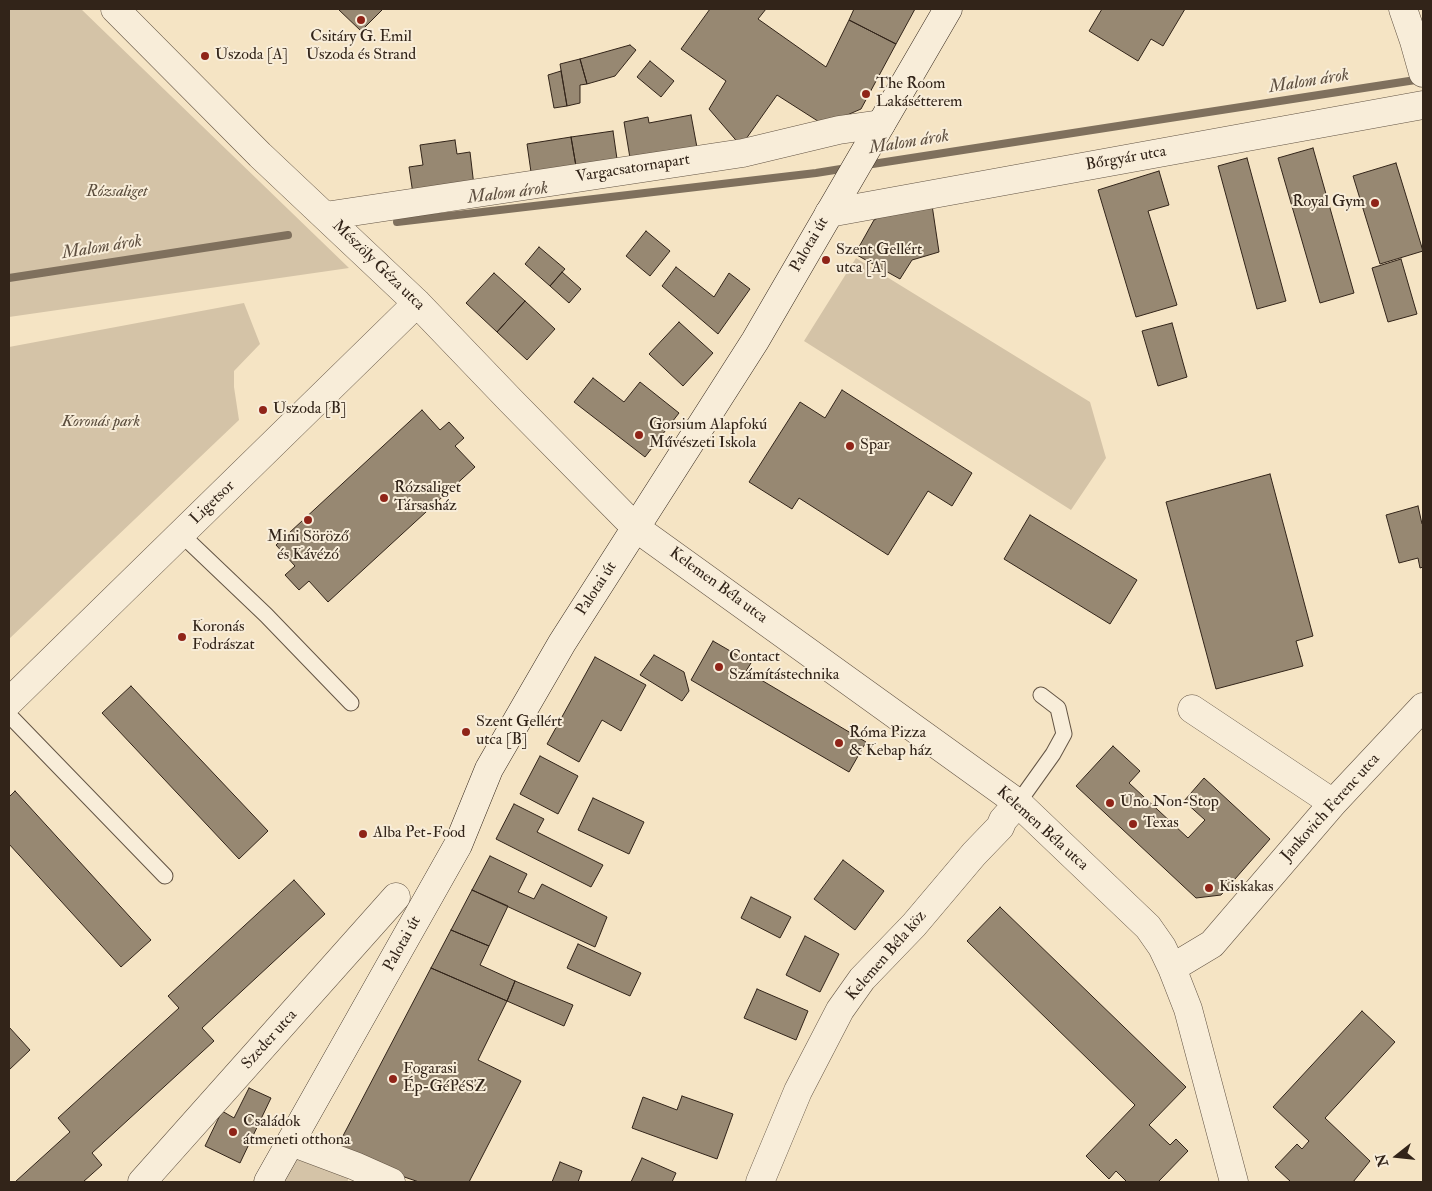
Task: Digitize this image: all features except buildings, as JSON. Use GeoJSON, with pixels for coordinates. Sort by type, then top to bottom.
{"type":"FeatureCollection","features":[{"type":"Feature","properties":{"kind":"street","name":"Mészöly Géza utca"},"geometry":{"type":"LineString","coordinates":[[115,9],[254,148],[417,303],[636,528]]}},
{"type":"Feature","properties":{"kind":"street","name":"Palotai út"},"geometry":{"type":"LineString","coordinates":[[268,1182],[458,845],[489,769],[562,643],[755,341],[948,9]]}},
{"type":"Feature","properties":{"kind":"street"},"geometry":{"type":"LineString","coordinates":[[1403,9],[1421,55]]}},
{"type":"Feature","properties":{"kind":"street","name":"Bőrgyár utca"},"geometry":{"type":"LineString","coordinates":[[833,206],[1423,105]]}},
{"type":"Feature","properties":{"kind":"street","name":"Vargacsatornapart"},"geometry":{"type":"LineString","coordinates":[[325,216],[743,153],[840,130],[875,134]]}},
{"type":"Feature","properties":{"kind":"street","name":"Ligetsor"},"geometry":{"type":"LineString","coordinates":[[9,702],[417,303]]}},
{"type":"Feature","properties":{"kind":"street","name":"Kelemen Béla utca"},"geometry":{"type":"LineString","coordinates":[[636,528],[1018,803],[1148,927],[1162,947],[1188,1009],[1234,1182]]}},
{"type":"Feature","properties":{"kind":"street","name":"Jankovich Ferenc utca"},"geometry":{"type":"LineString","coordinates":[[1172,968],[1212,944],[1333,803],[1423,706]]}},
{"type":"Feature","properties":{"kind":"street"},"geometry":{"type":"LineString","coordinates":[[1192,709],[1333,803]]}},
{"type":"Feature","properties":{"kind":"street","name":"Kelemen Béla köz"},"geometry":{"type":"LineString","coordinates":[[760,1182],[798,1092],[840,1010],[862,979],[914,925],[974,854],[1000,827],[1003,820],[1018,803]]}},
{"type":"Feature","properties":{"kind":"street","name":"Szeder utca"},"geometry":{"type":"LineString","coordinates":[[142,1182],[396,897]]}},
{"type":"Feature","properties":{"kind":"street"},"geometry":{"type":"LineString","coordinates":[[291,1142],[351,1174],[391,1182]]}},
{"type":"Feature","properties":{"kind":"lane"},"geometry":{"type":"LineString","coordinates":[[181,534],[266,615],[351,703]]}},
{"type":"Feature","properties":{"kind":"lane"},"geometry":{"type":"LineString","coordinates":[[1018,803],[1053,754],[1064,734],[1058,708],[1041,696]]}},
{"type":"Feature","properties":{"kind":"lane"},"geometry":{"type":"LineString","coordinates":[[9,715],[166,876]]}},
{"type":"Feature","properties":{"kind":"green space","name":"Rózsaliget"},"geometry":{"type":"Polygon","coordinates":[[[9,9],[81,9],[349,268],[9,317],[9,9]]]}},
{"type":"Feature","properties":{"kind":"green space"},"geometry":{"type":"Polygon","coordinates":[[[856,258],[1090,402],[1106,458],[1071,510],[804,341],[856,258]]]}},
{"type":"Feature","properties":{"kind":"green space","name":"Koronás park"},"geometry":{"type":"Polygon","coordinates":[[[244,303],[260,344],[234,371],[234,387],[239,420],[9,639],[9,347],[244,303]]]}},
{"type":"Feature","properties":{"kind":"green space"},"geometry":{"type":"Polygon","coordinates":[[[302,1145],[355,1166],[347,1182],[282,1182],[302,1145]]]}},
{"type":"Feature","properties":{"kind":"waterway","name":"Malom árok"},"geometry":{"type":"LineString","coordinates":[[866,165],[1422,79]]}},
{"type":"Feature","properties":{"kind":"waterway","name":"Malom árok"},"geometry":{"type":"LineString","coordinates":[[397,222],[847,168]]}},
{"type":"Feature","properties":{"kind":"waterway","name":"Malom árok"},"geometry":{"type":"LineString","coordinates":[[9,278],[288,235]]}},
{"type":"Feature","properties":{"kind":"place","name":"Csitáry G. Emil Uszoda és Strand"},"geometry":{"type":"Point","coordinates":[361,20]}},
{"type":"Feature","properties":{"kind":"place","name":"Uszoda [A]"},"geometry":{"type":"Point","coordinates":[205,56]}},
{"type":"Feature","properties":{"kind":"place","name":"The Room Lakásétterem"},"geometry":{"type":"Point","coordinates":[866,94]}},
{"type":"Feature","properties":{"kind":"place","name":"Royal Gym"},"geometry":{"type":"Point","coordinates":[1375,203]}},
{"type":"Feature","properties":{"kind":"place","name":"Szent Gellért utca [A]"},"geometry":{"type":"Point","coordinates":[826,260]}},
{"type":"Feature","properties":{"kind":"place","name":"Uszoda [B]"},"geometry":{"type":"Point","coordinates":[263,410]}},
{"type":"Feature","properties":{"kind":"place","name":"Gorsium Alapfokú Művészeti Iskola"},"geometry":{"type":"Point","coordinates":[639,435]}},
{"type":"Feature","properties":{"kind":"place","name":"Spar"},"geometry":{"type":"Point","coordinates":[850,446]}},
{"type":"Feature","properties":{"kind":"place","name":"Rózsaliget Társasház"},"geometry":{"type":"Point","coordinates":[384,498]}},
{"type":"Feature","properties":{"kind":"place","name":"Mini Söröző és Kávézó"},"geometry":{"type":"Point","coordinates":[308,520]}},
{"type":"Feature","properties":{"kind":"place","name":"Koronás Fodrászat"},"geometry":{"type":"Point","coordinates":[182,637]}},
{"type":"Feature","properties":{"kind":"place","name":"Contact Számítástechnika"},"geometry":{"type":"Point","coordinates":[719,667]}},
{"type":"Feature","properties":{"kind":"place","name":"Szent Gellért utca [B]"},"geometry":{"type":"Point","coordinates":[466,732]}},
{"type":"Feature","properties":{"kind":"place","name":"Róma Pizza & Kebap ház"},"geometry":{"type":"Point","coordinates":[839,743]}},
{"type":"Feature","properties":{"kind":"place","name":"Uno Non-Stop"},"geometry":{"type":"Point","coordinates":[1110,803]}},
{"type":"Feature","properties":{"kind":"place","name":"Texas"},"geometry":{"type":"Point","coordinates":[1133,824]}},
{"type":"Feature","properties":{"kind":"place","name":"Alba Pet-Food"},"geometry":{"type":"Point","coordinates":[363,834]}},
{"type":"Feature","properties":{"kind":"place","name":"Kiskakas"},"geometry":{"type":"Point","coordinates":[1209,888]}},
{"type":"Feature","properties":{"kind":"place","name":"Fogarasi Ép-GéPéSZ"},"geometry":{"type":"Point","coordinates":[393,1079]}},
{"type":"Feature","properties":{"kind":"place","name":"Családok átmeneti otthona"},"geometry":{"type":"Point","coordinates":[233,1132]}}]}
